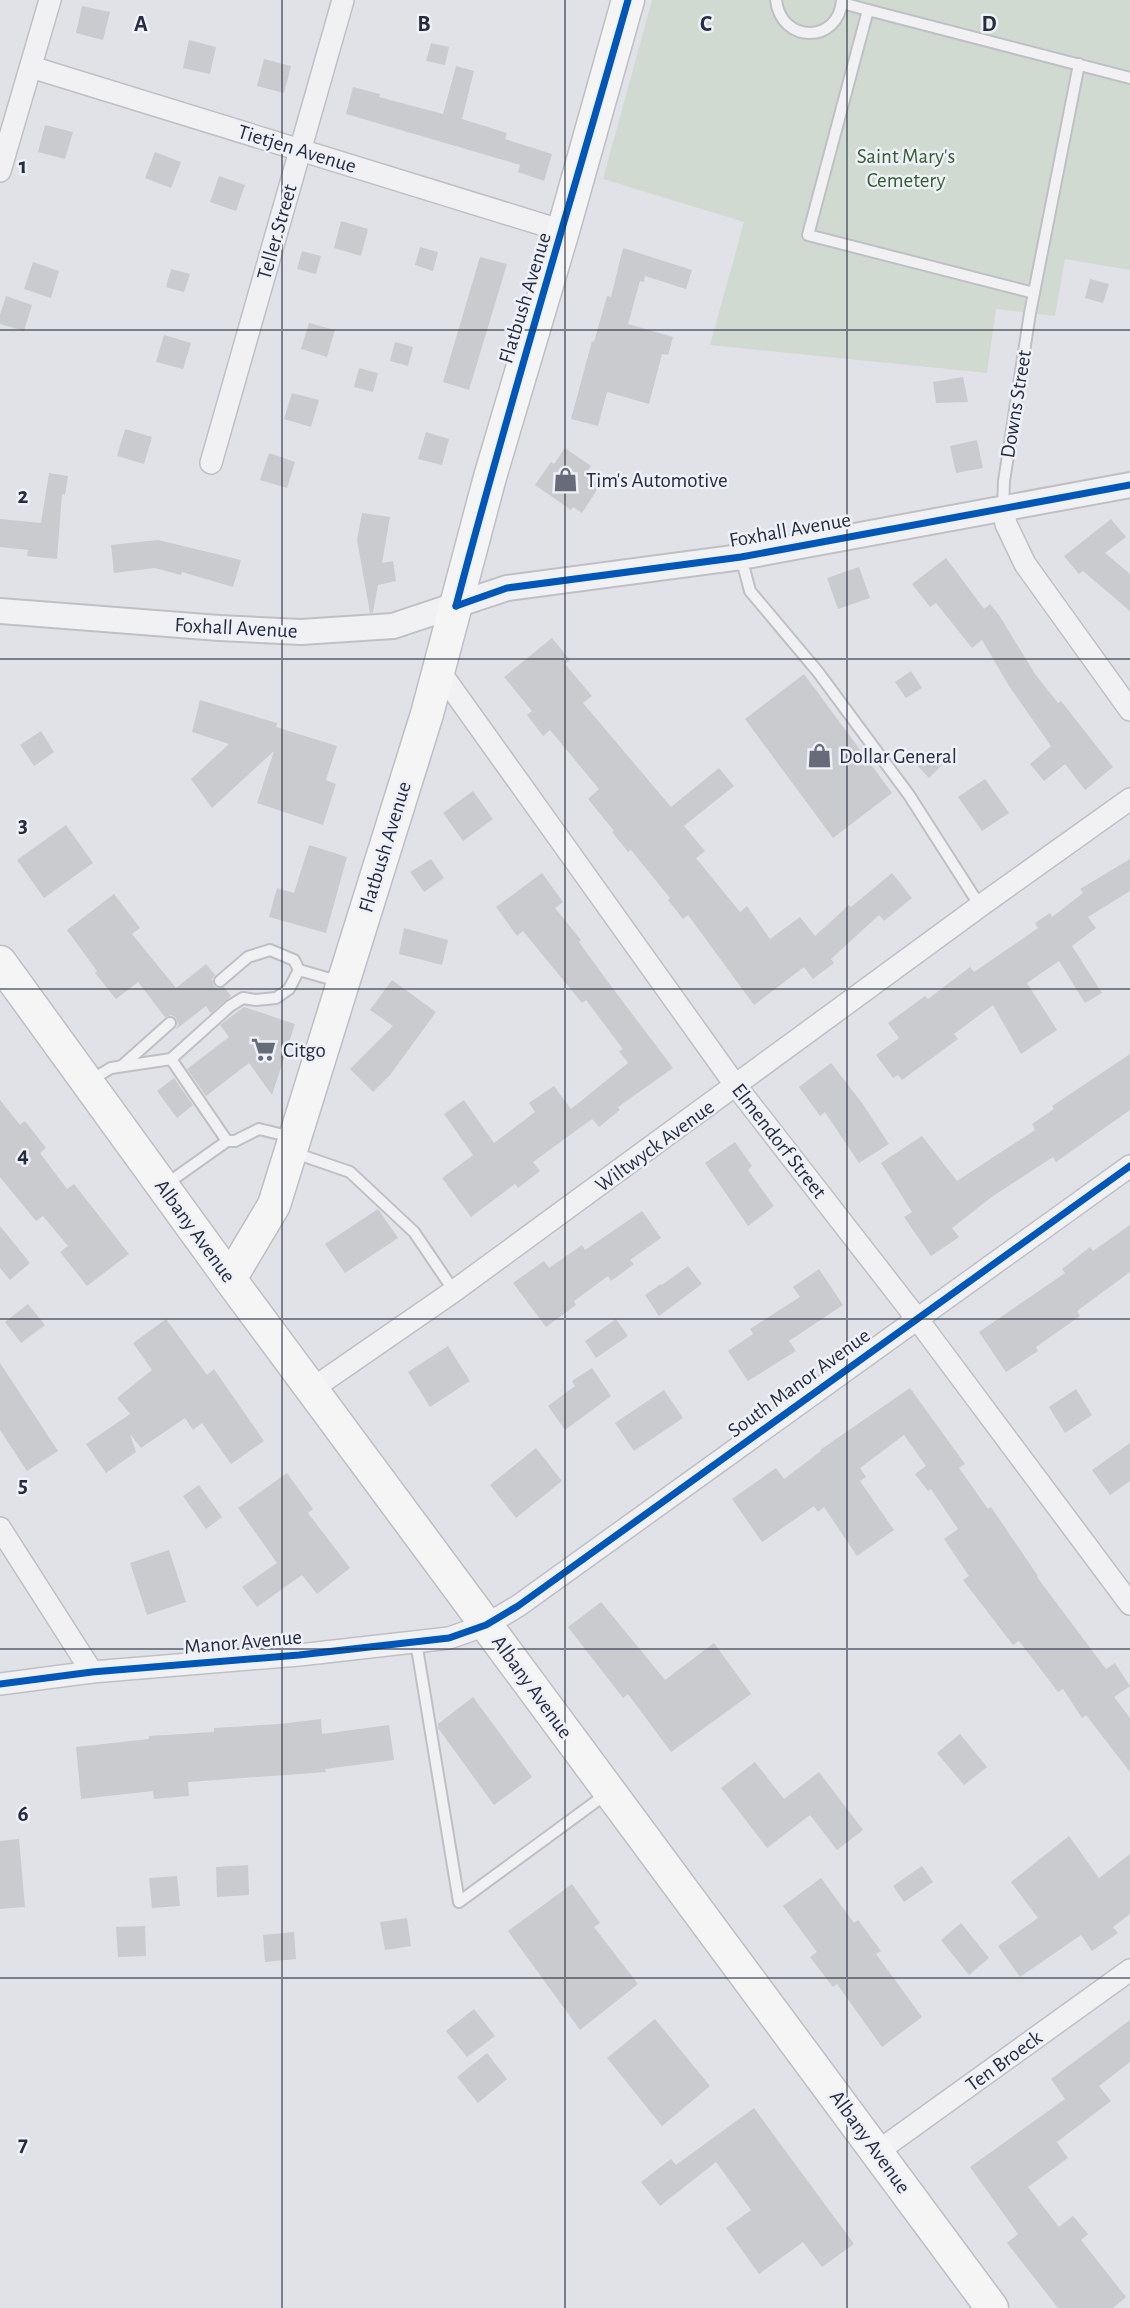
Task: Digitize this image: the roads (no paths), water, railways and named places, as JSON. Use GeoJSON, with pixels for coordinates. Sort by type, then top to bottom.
{"type":"FeatureCollection","features":[{"type":"Feature","properties":{"kind":"main road","name":"Flatbush Avenue"},"geometry":{"type":"LineString","coordinates":[[230,1279],[274,1205],[293,1145],[439,669],[490,477],[628,0]]}},
{"type":"Feature","properties":{"kind":"main road","name":"Albany Avenue"},"geometry":{"type":"LineString","coordinates":[[0,962],[230,1279],[992,2308]]}},
{"type":"Feature","properties":{"kind":"street"},"geometry":{"type":"LineString","coordinates":[[0,171],[50,0]]}},
{"type":"Feature","properties":{"kind":"street","name":"Teller Street"},"geometry":{"type":"LineString","coordinates":[[211,463],[343,0]]}},
{"type":"Feature","properties":{"kind":"street","name":"Tietjen Avenue"},"geometry":{"type":"LineString","coordinates":[[31,66],[563,231]]}},
{"type":"Feature","properties":{"kind":"street","name":"Foxhall Avenue"},"geometry":{"type":"LineString","coordinates":[[0,611],[302,632],[393,626],[507,588],[741,557],[1130,485]]}},
{"type":"Feature","properties":{"kind":"street","name":"Downs Street"},"geometry":{"type":"LineString","coordinates":[[1003,508],[1006,524],[1026,564],[1130,709]]}},
{"type":"Feature","properties":{"kind":"street","name":"Elmendorf Street"},"geometry":{"type":"LineString","coordinates":[[439,669],[736,1086],[1123,1581],[1130,1604]]}},
{"type":"Feature","properties":{"kind":"street","name":"Wiltwyck Avenue"},"geometry":{"type":"LineString","coordinates":[[312,1389],[454,1291],[1130,799]]}},
{"type":"Feature","properties":{"kind":"street","name":"South Manor Avenue"},"geometry":{"type":"LineString","coordinates":[[486,1625],[519,1606],[1130,1166]]}},
{"type":"Feature","properties":{"kind":"street"},"geometry":{"type":"LineString","coordinates":[[0,1528],[92,1672]]}},
{"type":"Feature","properties":{"kind":"street","name":"Manor Avenue"},"geometry":{"type":"LineString","coordinates":[[0,1684],[92,1672],[299,1655],[449,1638],[486,1625]]}},
{"type":"Feature","properties":{"kind":"street","name":"Ten Broeck"},"geometry":{"type":"LineString","coordinates":[[877,2152],[1130,1970]]}},
{"type":"Feature","properties":{"kind":"lane"},"geometry":{"type":"LineString","coordinates":[[776,0],[781,19],[799,32],[820,32],[830,26],[838,18],[842,2],[1130,78]]}},
{"type":"Feature","properties":{"kind":"lane"},"geometry":{"type":"LineString","coordinates":[[868,10],[808,235],[1034,293]]}},
{"type":"Feature","properties":{"kind":"lane","name":"Downs Street"},"geometry":{"type":"LineString","coordinates":[[1003,508],[1004,481],[1034,293],[1079,64]]}},
{"type":"Feature","properties":{"kind":"lane"},"geometry":{"type":"LineString","coordinates":[[741,557],[750,591],[818,672],[909,795],[980,906]]}},
{"type":"Feature","properties":{"kind":"lane"},"geometry":{"type":"LineString","coordinates":[[219,981],[248,957],[270,950],[293,960],[299,970],[343,983]]}},
{"type":"Feature","properties":{"kind":"lane"},"geometry":{"type":"LineString","coordinates":[[87,1082],[111,1068],[171,1059],[230,1006],[243,998],[275,998],[289,989],[299,970]]}},
{"type":"Feature","properties":{"kind":"lane"},"geometry":{"type":"LineString","coordinates":[[123,1065],[170,1023]]}},
{"type":"Feature","properties":{"kind":"lane"},"geometry":{"type":"LineString","coordinates":[[171,1059],[227,1141]]}},
{"type":"Feature","properties":{"kind":"lane"},"geometry":{"type":"LineString","coordinates":[[163,1187],[227,1141],[235,1141],[259,1129],[350,1172],[414,1232],[454,1291]]}},
{"type":"Feature","properties":{"kind":"lane"},"geometry":{"type":"LineString","coordinates":[[416,1642],[460,1902],[610,1791]]}},
{"type":"Feature","properties":{"kind":"place","name":"Tim's Automotive"},"geometry":{"type":"Point","coordinates":[566,480]}},
{"type":"Feature","properties":{"kind":"place","name":"Dollar General"},"geometry":{"type":"Point","coordinates":[819,756]}},
{"type":"Feature","properties":{"kind":"place","name":"Citgo"},"geometry":{"type":"Point","coordinates":[263,1050]}},
{"type":"Feature","properties":{"kind":"park label","name":"Saint Mary's Cemetery"},"geometry":{"type":"Point","coordinates":[906,168]}}]}
